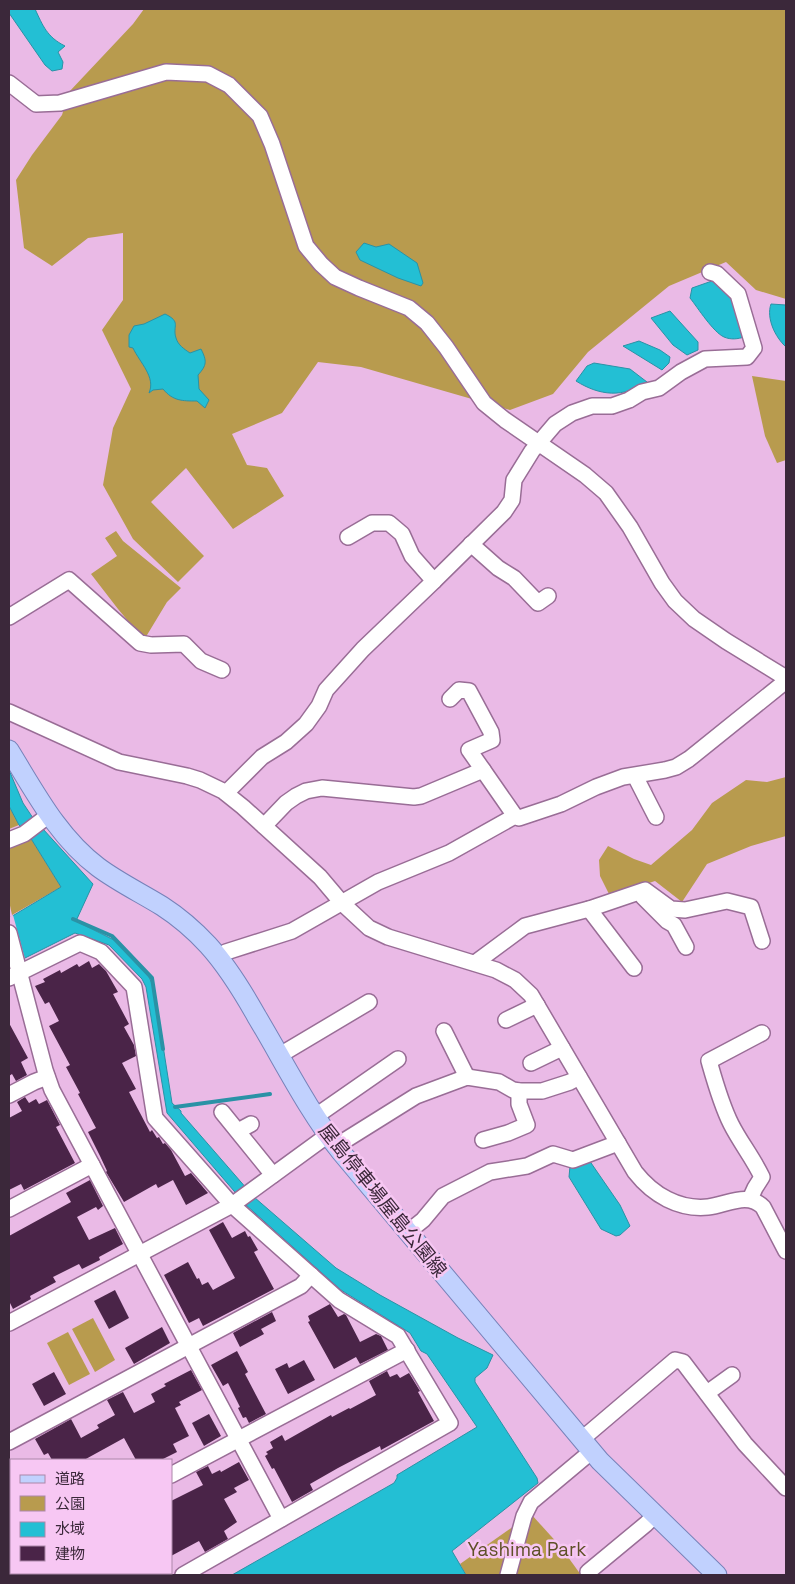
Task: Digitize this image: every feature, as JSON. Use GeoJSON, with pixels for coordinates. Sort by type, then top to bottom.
{"type":"FeatureCollection","features":[{"type":"Feature","properties":{"kind":"main road","name":"屋島停車場屋島公園線"},"geometry":{"type":"LineString","coordinates":[[9,750],[44,818],[96,866],[179,918],[219,958],[233,976],[332,1141],[587,1445],[714,1574]]}},
{"type":"Feature","properties":{"kind":"street"},"geometry":{"type":"LineString","coordinates":[[9,83],[36,104],[60,103],[166,72],[208,74],[229,85],[260,116],[272,144],[306,246],[321,264],[336,277],[409,308],[427,323],[446,347],[484,403],[505,420],[585,475],[606,493],[630,527],[662,583],[694,619],[786,679],[676,767],[623,777],[561,804],[519,818],[515,816],[469,750],[492,740],[491,732],[469,691],[459,690],[450,699]]}},
{"type":"Feature","properties":{"kind":"street"},"geometry":{"type":"LineString","coordinates":[[226,793],[262,757],[286,742],[306,724],[319,706],[326,690],[363,649],[504,512],[512,500],[514,480],[532,451],[555,424],[572,413],[592,406],[612,406],[629,400],[642,392],[659,388],[681,372],[704,359],[747,357],[754,348],[738,294],[716,274],[710,272]]}},
{"type":"Feature","properties":{"kind":"street"},"geometry":{"type":"LineString","coordinates":[[348,537],[372,523],[389,523],[402,534],[412,556],[434,581]]}},
{"type":"Feature","properties":{"kind":"street"},"geometry":{"type":"LineString","coordinates":[[470,544],[498,568],[514,578],[538,604],[548,596]]}},
{"type":"Feature","properties":{"kind":"street"},"geometry":{"type":"LineString","coordinates":[[9,617],[69,580],[140,643],[151,645],[184,644],[201,661],[222,670]]}},
{"type":"Feature","properties":{"kind":"street"},"geometry":{"type":"LineString","coordinates":[[9,712],[119,762],[187,776],[212,785],[226,793],[264,826],[320,877],[342,903],[361,921],[378,933],[496,970],[515,980],[524,987],[537,1005],[618,1143],[643,1181],[662,1197],[673,1202],[696,1207],[708,1207],[750,1199],[758,1202],[781,1230],[786,1251]]}},
{"type":"Feature","properties":{"kind":"street"},"geometry":{"type":"LineString","coordinates":[[264,826],[286,804],[306,791],[322,788],[414,797],[421,796],[484,770]]}},
{"type":"Feature","properties":{"kind":"street"},"geometry":{"type":"LineString","coordinates":[[635,776],[656,816]]}},
{"type":"Feature","properties":{"kind":"street"},"geometry":{"type":"LineString","coordinates":[[219,958],[226,952],[292,931],[392,875],[449,853],[515,816]]}},
{"type":"Feature","properties":{"kind":"street"},"geometry":{"type":"LineString","coordinates":[[9,840],[24,834],[44,818]]}},
{"type":"Feature","properties":{"kind":"street"},"geometry":{"type":"LineString","coordinates":[[475,963],[525,926],[589,909],[645,890],[671,909],[685,910],[727,901],[751,907],[762,941]]}},
{"type":"Feature","properties":{"kind":"street"},"geometry":{"type":"LineString","coordinates":[[638,892],[667,921],[674,925],[686,947]]}},
{"type":"Feature","properties":{"kind":"street"},"geometry":{"type":"LineString","coordinates":[[589,909],[634,968]]}},
{"type":"Feature","properties":{"kind":"street"},"geometry":{"type":"LineString","coordinates":[[9,933],[15,971],[52,1090],[281,1519]]}},
{"type":"Feature","properties":{"kind":"street"},"geometry":{"type":"LineString","coordinates":[[15,971],[80,942],[101,952],[134,987],[155,1118],[236,1202],[311,1275],[346,1305],[398,1336],[450,1423],[183,1575]]}},
{"type":"Feature","properties":{"kind":"street"},"geometry":{"type":"LineString","coordinates":[[280,1055],[368,1002]]}},
{"type":"Feature","properties":{"kind":"street"},"geometry":{"type":"LineString","coordinates":[[506,1020],[537,1005]]}},
{"type":"Feature","properties":{"kind":"street"},"geometry":{"type":"LineString","coordinates":[[444,1031],[467,1077]]}},
{"type":"Feature","properties":{"kind":"street"},"geometry":{"type":"LineString","coordinates":[[750,1199],[762,1177],[731,1124],[720,1098],[709,1061],[762,1033]]}},
{"type":"Feature","properties":{"kind":"street"},"geometry":{"type":"LineString","coordinates":[[531,1063],[562,1048]]}},
{"type":"Feature","properties":{"kind":"street"},"geometry":{"type":"LineString","coordinates":[[316,1116],[398,1060]]}},
{"type":"Feature","properties":{"kind":"street"},"geometry":{"type":"LineString","coordinates":[[9,1095],[47,1077]]}},
{"type":"Feature","properties":{"kind":"street"},"geometry":{"type":"LineString","coordinates":[[9,1323],[236,1202],[273,1175],[332,1141],[346,1139],[416,1096],[467,1077],[499,1082],[512,1090],[542,1091],[579,1077]]}},
{"type":"Feature","properties":{"kind":"street"},"geometry":{"type":"LineString","coordinates":[[483,1140],[526,1126],[519,1104],[518,1091]]}},
{"type":"Feature","properties":{"kind":"street"},"geometry":{"type":"LineString","coordinates":[[222,1112],[273,1175]]}},
{"type":"Feature","properties":{"kind":"street"},"geometry":{"type":"LineString","coordinates":[[238,1131],[251,1124]]}},
{"type":"Feature","properties":{"kind":"street"},"geometry":{"type":"LineString","coordinates":[[408,1232],[423,1220],[443,1196],[490,1172],[527,1166],[553,1154],[559,1154],[573,1160],[618,1143]]}},
{"type":"Feature","properties":{"kind":"street"},"geometry":{"type":"LineString","coordinates":[[9,1209],[92,1165]]}},
{"type":"Feature","properties":{"kind":"street"},"geometry":{"type":"LineString","coordinates":[[9,1442],[301,1286],[311,1275]]}},
{"type":"Feature","properties":{"kind":"street"},"geometry":{"type":"LineString","coordinates":[[172,1474],[406,1350]]}},
{"type":"Feature","properties":{"kind":"street"},"geometry":{"type":"LineString","coordinates":[[508,1575],[524,1516],[531,1502],[675,1360],[684,1362],[745,1444],[786,1488]]}},
{"type":"Feature","properties":{"kind":"street"},"geometry":{"type":"LineString","coordinates":[[707,1394],[732,1375]]}},
{"type":"Feature","properties":{"kind":"street"},"geometry":{"type":"LineString","coordinates":[[588,1572],[656,1515]]}},
{"type":"Feature","properties":{"kind":"green space"},"geometry":{"type":"Polygon","coordinates":[[[144,9],[786,9],[786,299],[756,290],[726,262],[669,286],[588,352],[553,394],[510,410],[361,367],[318,362],[282,413],[232,434],[247,465],[267,468],[284,496],[233,529],[186,468],[151,502],[204,556],[178,582],[133,539],[103,485],[113,428],[131,389],[102,330],[123,300],[123,233],[88,238],[52,266],[24,248],[16,180],[62,115],[69,92],[133,24],[144,9]]]}},
{"type":"Feature","properties":{"kind":"green space"},"geometry":{"type":"Polygon","coordinates":[[[752,376],[786,381],[786,460],[777,463],[765,436],[752,376]]]}},
{"type":"Feature","properties":{"kind":"green space"},"geometry":{"type":"Polygon","coordinates":[[[116,531],[123,541],[181,588],[167,602],[144,640],[91,574],[117,556],[105,538],[116,531]]]}},
{"type":"Feature","properties":{"kind":"green space"},"geometry":{"type":"Polygon","coordinates":[[[786,777],[786,836],[751,846],[707,864],[682,902],[655,881],[610,896],[600,876],[599,860],[608,846],[651,865],[692,830],[712,803],[746,780],[767,782],[786,777]]]}},
{"type":"Feature","properties":{"kind":"green space"},"geometry":{"type":"Polygon","coordinates":[[[9,806],[19,825],[9,829],[9,806]]]}},
{"type":"Feature","properties":{"kind":"green space"},"geometry":{"type":"Polygon","coordinates":[[[30,837],[61,887],[12,915],[9,901],[9,847],[30,837]]]}},
{"type":"Feature","properties":{"kind":"green space"},"geometry":{"type":"Polygon","coordinates":[[[93,1318],[115,1360],[95,1372],[72,1329],[93,1318]]]}},
{"type":"Feature","properties":{"kind":"green space"},"geometry":{"type":"Polygon","coordinates":[[[68,1332],[90,1374],[69,1385],[47,1343],[68,1332]]]}},
{"type":"Feature","properties":{"kind":"green space","name":"Yashima Park"},"geometry":{"type":"Polygon","coordinates":[[[531,1514],[560,1546],[581,1575],[466,1575],[460,1564],[531,1514]]]}},
{"type":"Feature","properties":{"kind":"water"},"geometry":{"type":"Polygon","coordinates":[[[9,9],[35,9],[43,26],[50,35],[65,46],[58,52],[63,62],[62,69],[52,71],[45,65],[9,13],[9,9]]]}},
{"type":"Feature","properties":{"kind":"water"},"geometry":{"type":"Polygon","coordinates":[[[364,243],[376,247],[389,244],[417,263],[423,283],[421,286],[398,278],[360,260],[356,252],[364,243]]]}},
{"type":"Feature","properties":{"kind":"water"},"geometry":{"type":"Polygon","coordinates":[[[712,281],[734,299],[744,337],[732,339],[724,337],[711,325],[690,298],[692,288],[712,281]]]}},
{"type":"Feature","properties":{"kind":"water"},"geometry":{"type":"Polygon","coordinates":[[[771,304],[786,305],[786,347],[772,327],[771,304]]]}},
{"type":"Feature","properties":{"kind":"water"},"geometry":{"type":"Polygon","coordinates":[[[670,311],[698,342],[698,350],[687,355],[673,345],[651,318],[670,311]]]}},
{"type":"Feature","properties":{"kind":"water"},"geometry":{"type":"Polygon","coordinates":[[[165,314],[175,322],[175,334],[178,343],[190,353],[201,349],[203,353],[205,363],[198,375],[199,389],[209,400],[205,408],[197,401],[174,398],[163,389],[153,390],[149,393],[151,387],[149,376],[133,348],[129,347],[129,335],[134,326],[144,324],[165,314]]]}},
{"type":"Feature","properties":{"kind":"water"},"geometry":{"type":"Polygon","coordinates":[[[639,341],[660,350],[670,357],[669,363],[662,370],[623,346],[639,341]]]}},
{"type":"Feature","properties":{"kind":"water"},"geometry":{"type":"Polygon","coordinates":[[[594,363],[630,369],[647,382],[629,391],[612,393],[594,390],[576,381],[587,366],[594,363]]]}},
{"type":"Feature","properties":{"kind":"water"},"geometry":{"type":"Polygon","coordinates":[[[9,770],[23,803],[33,818],[93,884],[76,921],[116,941],[149,977],[154,988],[172,1103],[181,1111],[254,1197],[336,1268],[380,1295],[493,1355],[487,1368],[475,1378],[475,1382],[537,1478],[538,1483],[452,1551],[466,1575],[232,1575],[394,1483],[397,1475],[477,1427],[427,1354],[421,1351],[410,1333],[341,1290],[246,1205],[167,1113],[146,987],[142,979],[109,945],[75,933],[9,966],[9,918],[61,887],[30,837],[19,825],[9,806],[9,770]]]}},
{"type":"Feature","properties":{"kind":"water"},"geometry":{"type":"Polygon","coordinates":[[[589,1160],[620,1205],[630,1226],[620,1235],[616,1236],[601,1229],[569,1177],[570,1166],[589,1160]]]}},
{"type":"Feature","properties":{"kind":"pier"},"geometry":{"type":"Polygon","coordinates":[[[13,915],[25,959],[9,967],[9,917],[13,915]]]}},
{"type":"Feature","properties":{"kind":"building"},"geometry":{"type":"Polygon","coordinates":[[[89,961],[92,968],[99,964],[106,971],[118,992],[113,994],[129,1024],[124,1027],[134,1045],[136,1056],[122,1063],[136,1089],[129,1092],[150,1132],[152,1130],[157,1138],[159,1137],[163,1144],[165,1143],[171,1150],[185,1176],[191,1173],[208,1193],[186,1205],[173,1180],[158,1188],[156,1184],[124,1202],[106,1172],[88,1132],[96,1128],[66,1067],[70,1065],[49,1026],[59,1021],[49,1002],[45,1004],[35,986],[45,982],[43,979],[60,970],[61,973],[77,964],[79,967],[89,961]]]}},
{"type":"Feature","properties":{"kind":"building"},"geometry":{"type":"Polygon","coordinates":[[[9,1023],[28,1058],[21,1062],[27,1075],[16,1081],[12,1074],[9,1076],[9,1023]]]}},
{"type":"Feature","properties":{"kind":"building"},"geometry":{"type":"Polygon","coordinates":[[[25,1097],[29,1103],[36,1099],[39,1104],[47,1100],[60,1125],[56,1127],[75,1163],[24,1190],[21,1184],[9,1190],[9,1118],[22,1111],[17,1102],[25,1097]]]}},
{"type":"Feature","properties":{"kind":"building"},"geometry":{"type":"Polygon","coordinates":[[[90,1180],[103,1206],[98,1210],[96,1207],[77,1217],[89,1240],[115,1228],[123,1244],[99,1257],[100,1260],[82,1269],[79,1264],[53,1277],[56,1282],[30,1296],[31,1299],[13,1309],[9,1301],[9,1236],[71,1202],[66,1193],[90,1180]]]}},
{"type":"Feature","properties":{"kind":"building"},"geometry":{"type":"Polygon","coordinates":[[[223,1222],[232,1238],[245,1231],[248,1237],[250,1236],[258,1250],[254,1252],[274,1289],[203,1326],[199,1318],[189,1323],[164,1275],[188,1262],[202,1285],[208,1282],[213,1290],[235,1278],[209,1230],[223,1222]]]}},
{"type":"Feature","properties":{"kind":"building"},"geometry":{"type":"Polygon","coordinates":[[[115,1290],[129,1318],[109,1329],[94,1301],[115,1290]]]}},
{"type":"Feature","properties":{"kind":"building"},"geometry":{"type":"Polygon","coordinates":[[[330,1304],[338,1317],[346,1315],[360,1342],[376,1334],[381,1336],[388,1350],[360,1364],[356,1357],[334,1369],[308,1322],[310,1321],[308,1316],[330,1304]]]}},
{"type":"Feature","properties":{"kind":"building"},"geometry":{"type":"Polygon","coordinates":[[[272,1312],[276,1321],[261,1329],[264,1334],[240,1347],[233,1333],[272,1312]]]}},
{"type":"Feature","properties":{"kind":"building"},"geometry":{"type":"Polygon","coordinates":[[[162,1327],[170,1343],[134,1364],[125,1348],[162,1327]]]}},
{"type":"Feature","properties":{"kind":"building"},"geometry":{"type":"Polygon","coordinates":[[[237,1351],[248,1372],[245,1374],[266,1414],[249,1423],[246,1417],[243,1418],[238,1408],[240,1407],[228,1383],[223,1386],[211,1365],[237,1351]]]}},
{"type":"Feature","properties":{"kind":"building"},"geometry":{"type":"Polygon","coordinates":[[[304,1360],[315,1380],[288,1394],[275,1369],[287,1363],[289,1368],[304,1360]]]}},
{"type":"Feature","properties":{"kind":"building"},"geometry":{"type":"Polygon","coordinates":[[[191,1370],[202,1390],[179,1402],[181,1405],[175,1408],[189,1436],[173,1444],[177,1452],[163,1459],[135,1459],[124,1438],[86,1459],[51,1459],[48,1453],[44,1455],[35,1439],[71,1419],[81,1438],[99,1428],[97,1425],[115,1415],[107,1400],[123,1392],[134,1413],[155,1402],[151,1394],[166,1386],[164,1384],[191,1370]]]}},
{"type":"Feature","properties":{"kind":"building"},"geometry":{"type":"Polygon","coordinates":[[[387,1371],[390,1377],[397,1374],[400,1378],[409,1373],[434,1421],[381,1450],[380,1446],[338,1468],[310,1484],[313,1490],[292,1502],[274,1468],[272,1469],[265,1456],[268,1454],[266,1452],[273,1448],[270,1442],[282,1435],[285,1441],[331,1415],[332,1417],[350,1409],[376,1395],[369,1381],[387,1371]]]}},
{"type":"Feature","properties":{"kind":"building"},"geometry":{"type":"Polygon","coordinates":[[[54,1372],[66,1394],[44,1406],[32,1384],[54,1372]]]}},
{"type":"Feature","properties":{"kind":"building"},"geometry":{"type":"Polygon","coordinates":[[[209,1414],[221,1436],[204,1446],[192,1423],[209,1414]]]}},
{"type":"Feature","properties":{"kind":"building"},"geometry":{"type":"Polygon","coordinates":[[[239,1462],[249,1480],[234,1488],[237,1492],[224,1499],[237,1522],[224,1531],[228,1539],[205,1552],[199,1541],[172,1555],[172,1500],[203,1485],[196,1472],[208,1466],[212,1474],[220,1470],[221,1472],[239,1462]]]}},
{"type":"Feature","properties":{"kind":"waterway"},"geometry":{"type":"LineString","coordinates":[[73,919],[112,936],[152,978],[163,1049]]}},
{"type":"Feature","properties":{"kind":"waterway"},"geometry":{"type":"LineString","coordinates":[[175,1107],[270,1094]]}}]}
